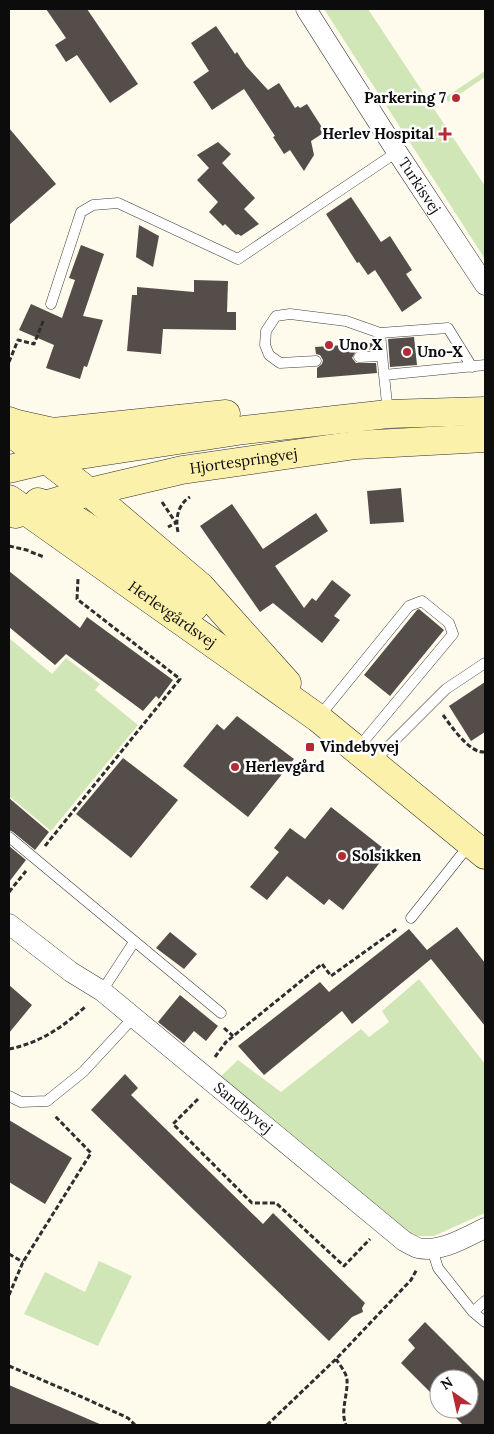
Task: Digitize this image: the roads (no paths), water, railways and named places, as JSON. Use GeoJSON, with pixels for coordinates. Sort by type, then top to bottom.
{"type":"FeatureCollection","features":[{"type":"Feature","properties":{"kind":"street","name":"Turkisvej"},"geometry":{"type":"LineString","coordinates":[[306,9],[485,285]]}},
{"type":"Feature","properties":{"kind":"street","name":"Hjortespringvej"},"geometry":{"type":"LineString","coordinates":[[21,487],[244,430],[388,414],[485,412]]}},
{"type":"Feature","properties":{"kind":"street"},"geometry":{"type":"LineString","coordinates":[[9,421],[53,432],[112,428],[224,414],[388,414]]}},
{"type":"Feature","properties":{"kind":"street"},"geometry":{"type":"LineString","coordinates":[[9,431],[21,487],[90,528],[176,596],[252,644]]}},
{"type":"Feature","properties":{"kind":"street","name":"Hjortespringvej"},"geometry":{"type":"LineString","coordinates":[[21,487],[89,492],[182,470],[356,445],[485,438]]}},
{"type":"Feature","properties":{"kind":"street","name":"Herlevgårdsvej"},"geometry":{"type":"LineString","coordinates":[[21,487],[101,565],[318,718],[478,849]]}},
{"type":"Feature","properties":{"kind":"street","name":"Herlevgårdsvej"},"geometry":{"type":"LineString","coordinates":[[89,492],[201,587],[318,718]]}},
{"type":"Feature","properties":{"kind":"street","name":"Sandbyvej"},"geometry":{"type":"LineString","coordinates":[[9,924],[71,972],[95,997],[134,1017],[404,1241],[418,1248],[432,1248],[452,1243],[485,1228]]}},
{"type":"Feature","properties":{"kind":"lane"},"geometry":{"type":"LineString","coordinates":[[51,304],[81,212],[93,205],[118,204],[238,259],[397,152]]}},
{"type":"Feature","properties":{"kind":"lane"},"geometry":{"type":"LineString","coordinates":[[316,361],[280,363],[269,355],[265,345],[266,331],[276,316],[290,314],[346,321],[380,333],[448,328],[472,367]]}},
{"type":"Feature","properties":{"kind":"lane"},"geometry":{"type":"LineString","coordinates":[[380,333],[388,414]]}},
{"type":"Feature","properties":{"kind":"lane"},"geometry":{"type":"LineString","coordinates":[[359,357],[382,356]]}},
{"type":"Feature","properties":{"kind":"lane"},"geometry":{"type":"LineString","coordinates":[[384,375],[485,365]]}},
{"type":"Feature","properties":{"kind":"lane"},"geometry":{"type":"LineString","coordinates":[[318,718],[408,606],[422,601],[449,623],[453,634],[364,757]]}},
{"type":"Feature","properties":{"kind":"lane"},"geometry":{"type":"LineString","coordinates":[[364,757],[434,701],[446,689],[485,663]]}},
{"type":"Feature","properties":{"kind":"lane"},"geometry":{"type":"LineString","coordinates":[[9,837],[221,1013]]}},
{"type":"Feature","properties":{"kind":"lane"},"geometry":{"type":"LineString","coordinates":[[411,918],[478,849]]}},
{"type":"Feature","properties":{"kind":"lane"},"geometry":{"type":"LineString","coordinates":[[95,997],[134,942]]}},
{"type":"Feature","properties":{"kind":"lane"},"geometry":{"type":"LineString","coordinates":[[9,1096],[21,1102],[47,1101],[83,1072],[134,1017]]}},
{"type":"Feature","properties":{"kind":"lane"},"geometry":{"type":"LineString","coordinates":[[432,1248],[438,1268],[473,1312],[485,1322]]}},
{"type":"Feature","properties":{"kind":"lane"},"geometry":{"type":"LineString","coordinates":[[473,1312],[485,1301]]}},
{"type":"Feature","properties":{"kind":"place","name":"Parkering 7"},"geometry":{"type":"Point","coordinates":[456,98]}},
{"type":"Feature","properties":{"kind":"place","name":"Herlev Hospital"},"geometry":{"type":"Point","coordinates":[445,134]}},
{"type":"Feature","properties":{"kind":"place","name":"Uno X"},"geometry":{"type":"Point","coordinates":[329,345]}},
{"type":"Feature","properties":{"kind":"place","name":"Uno-X"},"geometry":{"type":"Point","coordinates":[407,352]}},
{"type":"Feature","properties":{"kind":"place","name":"Vindebyvej"},"geometry":{"type":"Point","coordinates":[310,747]}},
{"type":"Feature","properties":{"kind":"place","name":"Herlevgård"},"geometry":{"type":"Point","coordinates":[235,767]}},
{"type":"Feature","properties":{"kind":"place","name":"Solsikken"},"geometry":{"type":"Point","coordinates":[342,856]}}]}
